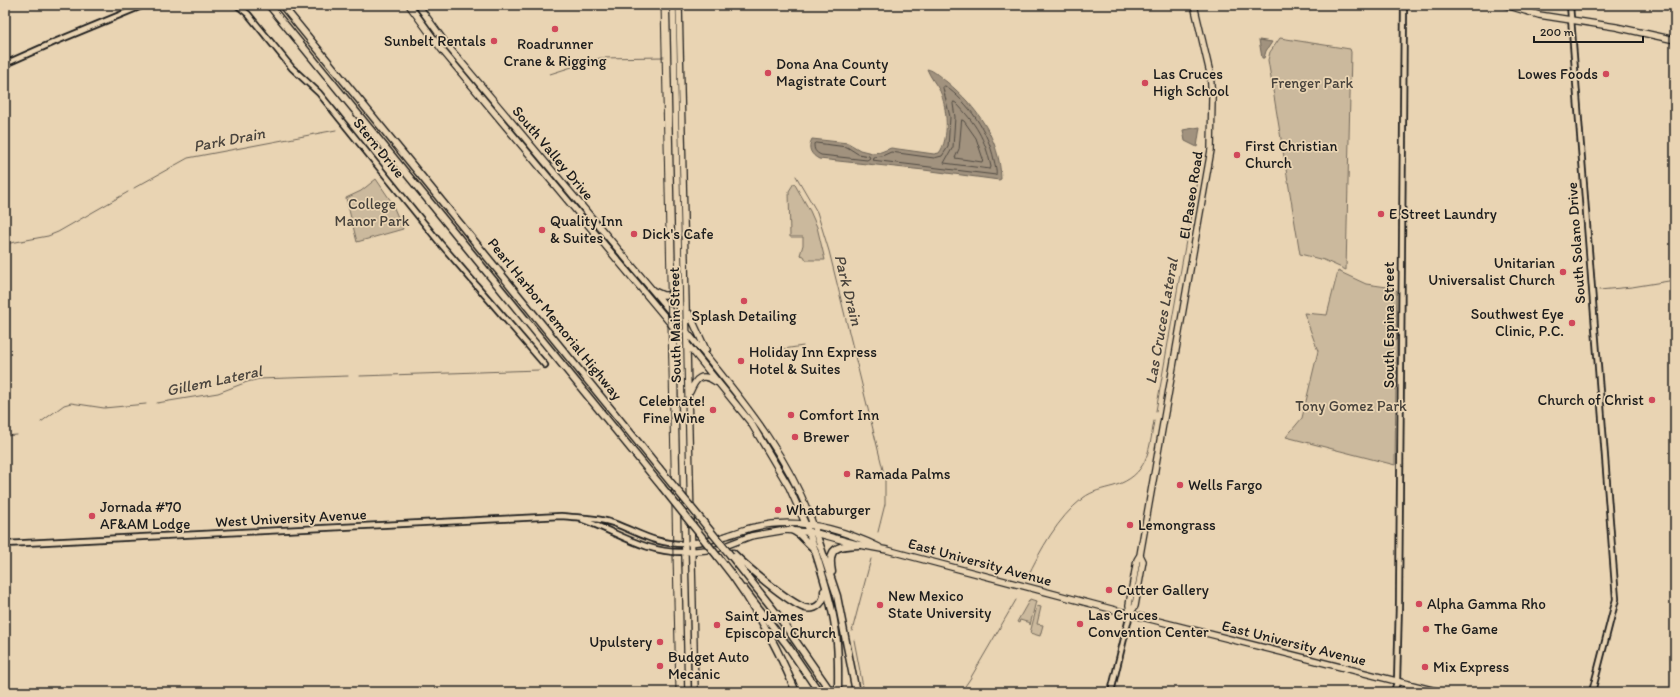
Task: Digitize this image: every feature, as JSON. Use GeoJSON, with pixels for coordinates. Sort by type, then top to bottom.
{"type":"FeatureCollection","features":[{"type":"Feature","properties":{"kind":"highway","name":"Pearl Harbor Memorial Highway"},"geometry":{"type":"LineString","coordinates":[[269,5],[734,577]]}},
{"type":"Feature","properties":{"kind":"highway","name":"Pearl Harbor Memorial Highway"},"geometry":{"type":"LineString","coordinates":[[282,5],[704,523],[732,554],[777,614],[829,690]]}},
{"type":"Feature","properties":{"kind":"highway"},"geometry":{"type":"LineString","coordinates":[[792,530],[815,550]]}},
{"type":"Feature","properties":{"kind":"highway"},"geometry":{"type":"LineString","coordinates":[[809,532],[835,626],[838,652],[838,692]]}},
{"type":"Feature","properties":{"kind":"highway"},"geometry":{"type":"LineString","coordinates":[[816,533],[836,596]]}},
{"type":"Feature","properties":{"kind":"highway"},"geometry":{"type":"LineString","coordinates":[[856,692],[830,562],[831,556],[835,549],[841,546],[860,545]]}},
{"type":"Feature","properties":{"kind":"highway"},"geometry":{"type":"LineString","coordinates":[[732,554],[780,592],[806,608],[817,607],[823,601],[825,596],[822,575]]}},
{"type":"Feature","properties":{"kind":"highway"},"geometry":{"type":"LineString","coordinates":[[734,577],[770,635],[783,660],[796,692]]}},
{"type":"Feature","properties":{"kind":"highway"},"geometry":{"type":"LineString","coordinates":[[734,577],[756,602],[787,644],[818,692]]}},
{"type":"Feature","properties":{"kind":"main road","name":"South Valley Drive"},"geometry":{"type":"LineString","coordinates":[[409,5],[442,50],[743,412],[771,455],[795,498],[809,532]]}},
{"type":"Feature","properties":{"kind":"main road","name":"South Valley Drive"},"geometry":{"type":"LineString","coordinates":[[418,5],[447,46],[680,323],[749,408],[777,451],[801,496],[816,533]]}},
{"type":"Feature","properties":{"kind":"main road","name":"South Main Street"},"geometry":{"type":"LineString","coordinates":[[672,5],[688,692]]}},
{"type":"Feature","properties":{"kind":"main road","name":"South Main Street"},"geometry":{"type":"LineString","coordinates":[[680,5],[695,692]]}},
{"type":"Feature","properties":{"kind":"main road","name":"El Paseo Road"},"geometry":{"type":"LineString","coordinates":[[1130,614],[1129,605],[1137,560],[1140,555],[1211,150],[1212,97],[1210,79],[1205,46],[1194,5]]}},
{"type":"Feature","properties":{"kind":"main road"},"geometry":{"type":"LineString","coordinates":[[1506,5],[1539,15],[1572,19],[1675,40]]}},
{"type":"Feature","properties":{"kind":"main road"},"geometry":{"type":"LineString","coordinates":[[652,290],[663,295],[670,295],[679,284]]}},
{"type":"Feature","properties":{"kind":"main road"},"geometry":{"type":"LineString","coordinates":[[687,306],[697,333],[713,363]]}},
{"type":"Feature","properties":{"kind":"main road"},"geometry":{"type":"LineString","coordinates":[[689,396],[695,381],[702,377],[708,377],[723,387]]}},
{"type":"Feature","properties":{"kind":"main road","name":"East University Avenue"},"geometry":{"type":"LineString","coordinates":[[692,543],[710,541],[769,524],[790,522],[805,524],[860,538],[887,550]]}},
{"type":"Feature","properties":{"kind":"main road","name":"East University Avenue"},"geometry":{"type":"LineString","coordinates":[[692,552],[717,549],[751,536],[767,532],[792,530],[816,533],[1440,692]]}},
{"type":"Feature","properties":{"kind":"main road","name":"West University Avenue"},"geometry":{"type":"LineString","coordinates":[[684,544],[692,543]]}},
{"type":"Feature","properties":{"kind":"main road","name":"West University Avenue"},"geometry":{"type":"LineString","coordinates":[[684,552],[692,552]]}},
{"type":"Feature","properties":{"kind":"street"},"geometry":{"type":"LineString","coordinates":[[5,64],[144,5]]}},
{"type":"Feature","properties":{"kind":"street","name":"Stern Drive"},"geometry":{"type":"LineString","coordinates":[[237,5],[248,14],[292,68],[319,93],[440,243],[544,365]]}},
{"type":"Feature","properties":{"kind":"street","name":"South Espina Street"},"geometry":{"type":"LineString","coordinates":[[1394,692],[1397,682],[1402,335],[1401,197],[1403,150],[1404,5]]}},
{"type":"Feature","properties":{"kind":"street","name":"South Solano Drive"},"geometry":{"type":"LineString","coordinates":[[1570,5],[1616,599],[1592,692]]}},
{"type":"Feature","properties":{"kind":"street","name":"West University Avenue"},"geometry":{"type":"LineString","coordinates":[[5,544],[402,525],[536,516],[561,516],[598,518],[614,523],[650,539],[673,544],[684,544]]}},
{"type":"Feature","properties":{"kind":"street","name":"West University Avenue"},"geometry":{"type":"LineString","coordinates":[[578,518],[596,524],[636,544],[662,551],[684,552]]}},
{"type":"Feature","properties":{"kind":"street"},"geometry":{"type":"LineString","coordinates":[[1111,692],[1130,614]]}},
{"type":"Feature","properties":{"kind":"green space","name":"Frenger Park"},"geometry":{"type":"Polygon","coordinates":[[[1280,38],[1350,49],[1351,52],[1346,270],[1324,260],[1300,254],[1268,60],[1270,52],[1280,38]]]}},
{"type":"Feature","properties":{"kind":"green space","name":"College Manor Park"},"geometry":{"type":"Polygon","coordinates":[[[376,179],[391,201],[403,229],[357,242],[346,198],[361,191],[376,179]]]}},
{"type":"Feature","properties":{"kind":"green space"},"geometry":{"type":"Polygon","coordinates":[[[794,183],[810,211],[817,227],[825,260],[806,260],[804,256],[800,255],[803,245],[803,237],[790,237],[789,191],[794,183]]]}},
{"type":"Feature","properties":{"kind":"green space","name":"Tony Gomez Park"},"geometry":{"type":"Polygon","coordinates":[[[1338,271],[1366,284],[1394,288],[1397,291],[1395,465],[1286,437],[1302,418],[1318,351],[1304,313],[1327,315],[1338,271]]]}},
{"type":"Feature","properties":{"kind":"green space"},"geometry":{"type":"Polygon","coordinates":[[[1030,599],[1036,601],[1030,625],[1030,623],[1020,620],[1019,623],[1017,622],[1030,599]]]}},
{"type":"Feature","properties":{"kind":"green space"},"geometry":{"type":"Polygon","coordinates":[[[1037,606],[1041,607],[1037,624],[1043,625],[1040,636],[1030,633],[1037,606]]]}},
{"type":"Feature","properties":{"kind":"water"},"geometry":{"type":"Polygon","coordinates":[[[1259,40],[1272,42],[1266,51],[1264,58],[1262,58],[1259,40]]]}},
{"type":"Feature","properties":{"kind":"water"},"geometry":{"type":"Polygon","coordinates":[[[927,69],[935,72],[947,82],[977,113],[985,125],[996,150],[1000,164],[1001,179],[999,180],[924,170],[819,159],[812,153],[810,145],[812,139],[848,143],[860,150],[872,153],[881,152],[891,148],[934,154],[939,153],[945,140],[946,114],[940,91],[927,69]]]}},
{"type":"Feature","properties":{"kind":"water"},"geometry":{"type":"Polygon","coordinates":[[[1200,127],[1197,147],[1185,141],[1183,130],[1200,127]]]}},
{"type":"Feature","properties":{"kind":"waterway","name":"Park Drain"},"geometry":{"type":"LineString","coordinates":[[550,74],[600,58],[664,57]]}},
{"type":"Feature","properties":{"kind":"waterway","name":"Park Drain"},"geometry":{"type":"LineString","coordinates":[[134,188],[188,158],[336,130]]}},
{"type":"Feature","properties":{"kind":"waterway","name":"Las Cruces Lateral"},"geometry":{"type":"LineString","coordinates":[[1189,226],[1198,175]]}},
{"type":"Feature","properties":{"kind":"waterway","name":"Park Drain"},"geometry":{"type":"LineString","coordinates":[[796,176],[817,212],[829,251],[885,478],[885,504],[878,532]]}},
{"type":"Feature","properties":{"kind":"waterway","name":"Park Drain"},"geometry":{"type":"LineString","coordinates":[[5,244],[48,236],[58,232],[128,192]]}},
{"type":"Feature","properties":{"kind":"waterway","name":"Las Cruces Lateral"},"geometry":{"type":"LineString","coordinates":[[1156,411],[1187,235]]}},
{"type":"Feature","properties":{"kind":"waterway"},"geometry":{"type":"LineString","coordinates":[[1599,290],[1632,287],[1675,280]]}},
{"type":"Feature","properties":{"kind":"waterway"},"geometry":{"type":"LineString","coordinates":[[777,350],[803,346]]}},
{"type":"Feature","properties":{"kind":"waterway","name":"Gillem Lateral"},"geometry":{"type":"LineString","coordinates":[[360,376],[539,370]]}},
{"type":"Feature","properties":{"kind":"waterway","name":"Gillem Lateral"},"geometry":{"type":"LineString","coordinates":[[157,403],[218,393],[259,379],[348,376]]}},
{"type":"Feature","properties":{"kind":"waterway","name":"Gillem Lateral"},"geometry":{"type":"LineString","coordinates":[[41,422],[64,405],[71,403],[104,408],[146,404]]}},
{"type":"Feature","properties":{"kind":"waterway","name":"Las Cruces Lateral"},"geometry":{"type":"LineString","coordinates":[[1027,578],[1050,535],[1074,506],[1083,498],[1098,490],[1114,486],[1125,481],[1140,469],[1148,452],[1154,421]]}},
{"type":"Feature","properties":{"kind":"waterway","name":"Gillem Lateral"},"geometry":{"type":"LineString","coordinates":[[5,436],[17,435]]}},
{"type":"Feature","properties":{"kind":"waterway","name":"Park Drain"},"geometry":{"type":"LineString","coordinates":[[852,631],[871,559]]}},
{"type":"Feature","properties":{"kind":"waterway","name":"Las Cruces Lateral"},"geometry":{"type":"LineString","coordinates":[[961,692],[1016,600]]}},
{"type":"Feature","properties":{"kind":"waterway","name":"Park Drain"},"geometry":{"type":"LineString","coordinates":[[854,640],[864,692]]}},
{"type":"Feature","properties":{"kind":"railway"},"geometry":{"type":"LineString","coordinates":[[661,5],[676,692]]}},
{"type":"Feature","properties":{"kind":"place","name":"Roadrunner Crane & Rigging"},"geometry":{"type":"Point","coordinates":[555,29]}},
{"type":"Feature","properties":{"kind":"place","name":"Sunbelt Rentals"},"geometry":{"type":"Point","coordinates":[494,41]}},
{"type":"Feature","properties":{"kind":"place","name":"Dona Ana County Magistrate Court"},"geometry":{"type":"Point","coordinates":[768,73]}},
{"type":"Feature","properties":{"kind":"place","name":"Lowes Foods"},"geometry":{"type":"Point","coordinates":[1606,74]}},
{"type":"Feature","properties":{"kind":"place","name":"Las Cruces High School"},"geometry":{"type":"Point","coordinates":[1145,83]}},
{"type":"Feature","properties":{"kind":"place","name":"First Christian Church"},"geometry":{"type":"Point","coordinates":[1237,155]}},
{"type":"Feature","properties":{"kind":"place","name":"E Street Laundry"},"geometry":{"type":"Point","coordinates":[1381,214]}},
{"type":"Feature","properties":{"kind":"place","name":"Quality Inn & Suites"},"geometry":{"type":"Point","coordinates":[542,230]}},
{"type":"Feature","properties":{"kind":"place","name":"Dick's Cafe"},"geometry":{"type":"Point","coordinates":[634,234]}},
{"type":"Feature","properties":{"kind":"place","name":"Unitarian Universalist Church"},"geometry":{"type":"Point","coordinates":[1563,272]}},
{"type":"Feature","properties":{"kind":"place","name":"Splash Detailing"},"geometry":{"type":"Point","coordinates":[744,301]}},
{"type":"Feature","properties":{"kind":"place","name":"Southwest Eye Clinic, P.C."},"geometry":{"type":"Point","coordinates":[1572,323]}},
{"type":"Feature","properties":{"kind":"place","name":"Holiday Inn Express Hotel & Suites"},"geometry":{"type":"Point","coordinates":[741,361]}},
{"type":"Feature","properties":{"kind":"place","name":"Church of Christ"},"geometry":{"type":"Point","coordinates":[1652,400]}},
{"type":"Feature","properties":{"kind":"place","name":"Celebrate! Fine Wine"},"geometry":{"type":"Point","coordinates":[713,410]}},
{"type":"Feature","properties":{"kind":"place","name":"Comfort Inn"},"geometry":{"type":"Point","coordinates":[791,415]}},
{"type":"Feature","properties":{"kind":"place","name":"Brewer"},"geometry":{"type":"Point","coordinates":[795,437]}},
{"type":"Feature","properties":{"kind":"place","name":"Ramada Palms"},"geometry":{"type":"Point","coordinates":[847,474]}},
{"type":"Feature","properties":{"kind":"place","name":"Wells Fargo"},"geometry":{"type":"Point","coordinates":[1180,485]}},
{"type":"Feature","properties":{"kind":"place","name":"Whataburger"},"geometry":{"type":"Point","coordinates":[778,510]}},
{"type":"Feature","properties":{"kind":"place","name":"Jornada #70 AF&AM Lodge"},"geometry":{"type":"Point","coordinates":[92,516]}},
{"type":"Feature","properties":{"kind":"place","name":"Lemongrass"},"geometry":{"type":"Point","coordinates":[1130,525]}},
{"type":"Feature","properties":{"kind":"place","name":"Cutter Gallery"},"geometry":{"type":"Point","coordinates":[1109,590]}},
{"type":"Feature","properties":{"kind":"place","name":"Alpha Gamma Rho"},"geometry":{"type":"Point","coordinates":[1419,604]}},
{"type":"Feature","properties":{"kind":"place","name":"New Mexico State University"},"geometry":{"type":"Point","coordinates":[880,605]}},
{"type":"Feature","properties":{"kind":"place","name":"Las Cruces Convention Center"},"geometry":{"type":"Point","coordinates":[1080,624]}},
{"type":"Feature","properties":{"kind":"place","name":"Saint James Episcopal Church"},"geometry":{"type":"Point","coordinates":[717,625]}},
{"type":"Feature","properties":{"kind":"place","name":"The Game"},"geometry":{"type":"Point","coordinates":[1426,629]}},
{"type":"Feature","properties":{"kind":"place","name":"Upulstery"},"geometry":{"type":"Point","coordinates":[660,642]}},
{"type":"Feature","properties":{"kind":"place","name":"Budget Auto Mecanic"},"geometry":{"type":"Point","coordinates":[660,666]}},
{"type":"Feature","properties":{"kind":"place","name":"Mix Express"},"geometry":{"type":"Point","coordinates":[1425,667]}}]}
